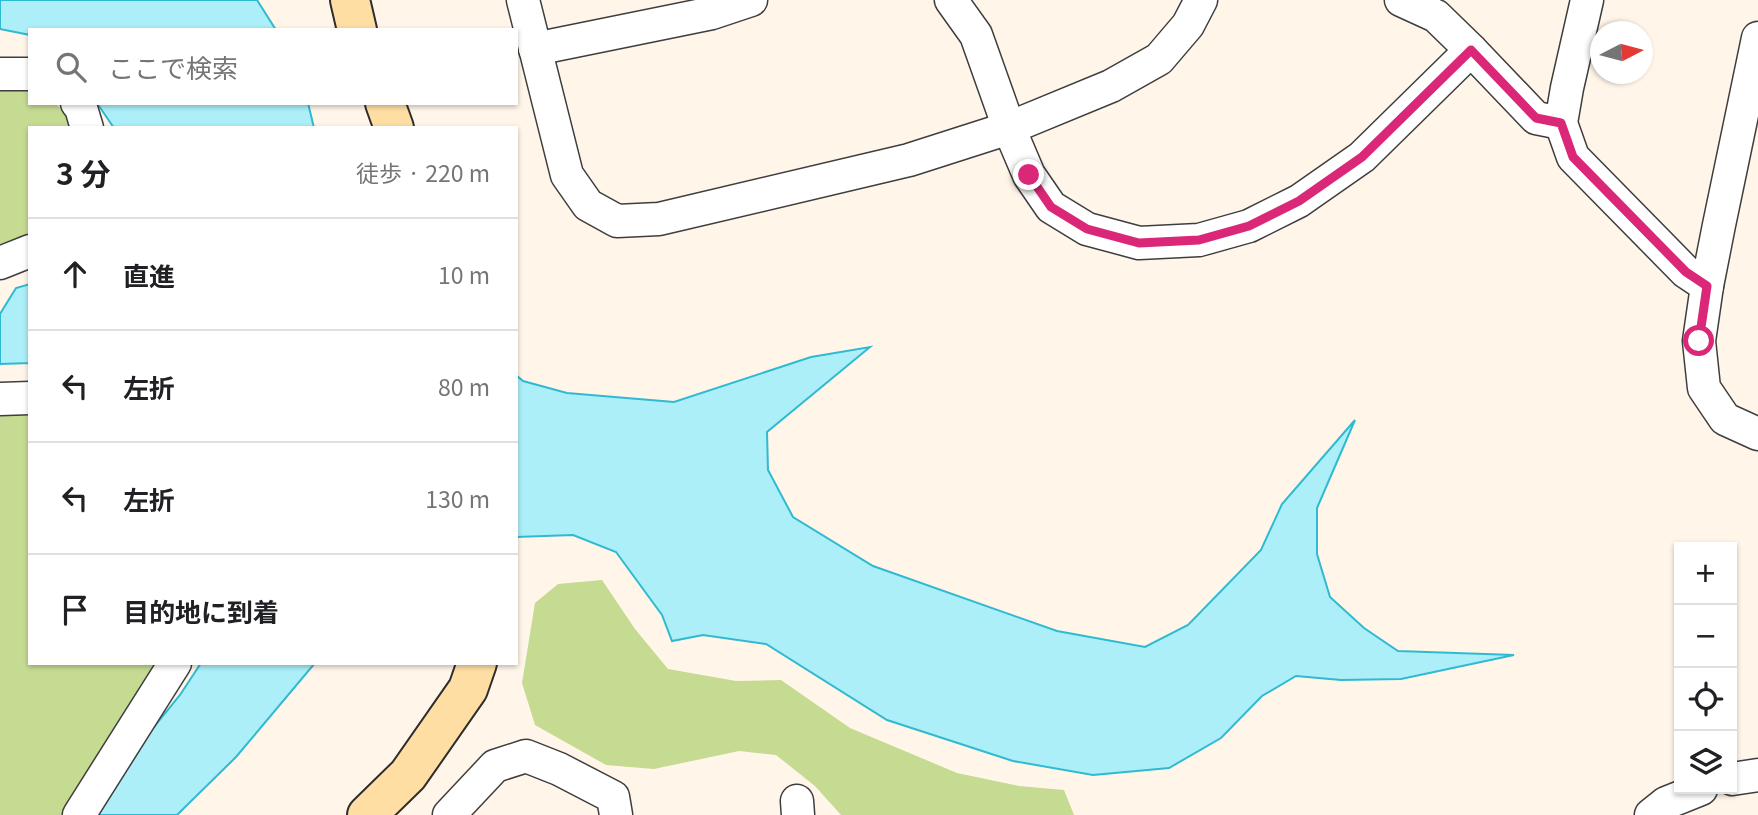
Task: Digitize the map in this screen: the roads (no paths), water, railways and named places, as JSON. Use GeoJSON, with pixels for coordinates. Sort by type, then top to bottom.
{"type":"FeatureCollection","features":[{"type":"Feature","properties":{"kind":"main road"},"geometry":{"type":"LineString","coordinates":[[350,0],[356,28]]}},
{"type":"Feature","properties":{"kind":"main road"},"geometry":{"type":"LineString","coordinates":[[386,105],[393,126]]}},
{"type":"Feature","properties":{"kind":"main road"},"geometry":{"type":"LineString","coordinates":[[366,815],[408,775],[468,689],[476,665]]}},
{"type":"Feature","properties":{"kind":"street"},"geometry":{"type":"LineString","coordinates":[[523,0],[567,175],[588,205],[617,221],[659,219],[909,160],[1009,128],[1111,86],[1158,59],[1188,25],[1201,0]]}},
{"type":"Feature","properties":{"kind":"street"},"geometry":{"type":"LineString","coordinates":[[535,49],[712,13],[751,0]]}},
{"type":"Feature","properties":{"kind":"street"},"geometry":{"type":"LineString","coordinates":[[951,0],[976,36],[1029,175],[1051,207],[1087,229],[1139,243],[1199,240],[1249,226],[1299,201],[1362,157],[1471,50]]}},
{"type":"Feature","properties":{"kind":"street"},"geometry":{"type":"LineString","coordinates":[[1401,0],[1436,16],[1536,118],[1561,123]]}},
{"type":"Feature","properties":{"kind":"street"},"geometry":{"type":"LineString","coordinates":[[1587,0],[1561,123],[1573,157],[1686,272],[1707,286]]}},
{"type":"Feature","properties":{"kind":"street"},"geometry":{"type":"LineString","coordinates":[[1758,38],[1707,286],[1699,341],[1704,388],[1726,419],[1758,435]]}},
{"type":"Feature","properties":{"kind":"street"},"geometry":{"type":"LineString","coordinates":[[0,74],[28,74]]}},
{"type":"Feature","properties":{"kind":"street"},"geometry":{"type":"LineString","coordinates":[[79,105],[87,126]]}},
{"type":"Feature","properties":{"kind":"street"},"geometry":{"type":"LineString","coordinates":[[0,263],[28,252]]}},
{"type":"Feature","properties":{"kind":"street"},"geometry":{"type":"LineString","coordinates":[[0,398],[28,398]]}},
{"type":"Feature","properties":{"kind":"street"},"geometry":{"type":"LineString","coordinates":[[79,815],[174,665]]}},
{"type":"Feature","properties":{"kind":"street"},"geometry":{"type":"LineString","coordinates":[[449,815],[495,766],[526,756],[559,769],[612,797],[616,815]]}},
{"type":"Feature","properties":{"kind":"street"},"geometry":{"type":"LineString","coordinates":[[1737,778],[1758,775]]}},
{"type":"Feature","properties":{"kind":"street"},"geometry":{"type":"LineString","coordinates":[[1651,815],[1666,803],[1688,794]]}},
{"type":"Feature","properties":{"kind":"water"},"geometry":{"type":"Polygon","coordinates":[[[0,0],[257,0],[275,28],[28,28],[28,35],[0,29],[0,0]]]}},
{"type":"Feature","properties":{"kind":"water"},"geometry":{"type":"Polygon","coordinates":[[[98,105],[308,105],[314,126],[113,126],[98,105]]]}},
{"type":"Feature","properties":{"kind":"water"},"geometry":{"type":"Polygon","coordinates":[[[28,285],[28,363],[0,364],[0,314],[16,288],[28,285]]]}},
{"type":"Feature","properties":{"kind":"water"},"geometry":{"type":"Polygon","coordinates":[[[870,347],[767,432],[768,470],[793,517],[873,566],[1057,631],[1145,647],[1188,625],[1261,550],[1282,504],[1355,420],[1317,508],[1317,554],[1330,597],[1364,628],[1398,651],[1514,655],[1401,679],[1341,680],[1296,676],[1262,696],[1221,738],[1169,768],[1093,775],[1013,761],[887,720],[766,644],[703,635],[672,641],[662,615],[616,552],[573,535],[518,537],[518,377],[523,381],[567,393],[674,402],[811,357],[870,347]]]}},
{"type":"Feature","properties":{"kind":"water"},"geometry":{"type":"Polygon","coordinates":[[[200,665],[313,665],[236,757],[177,815],[91,815],[123,765],[180,695],[200,665]]]}}]}
